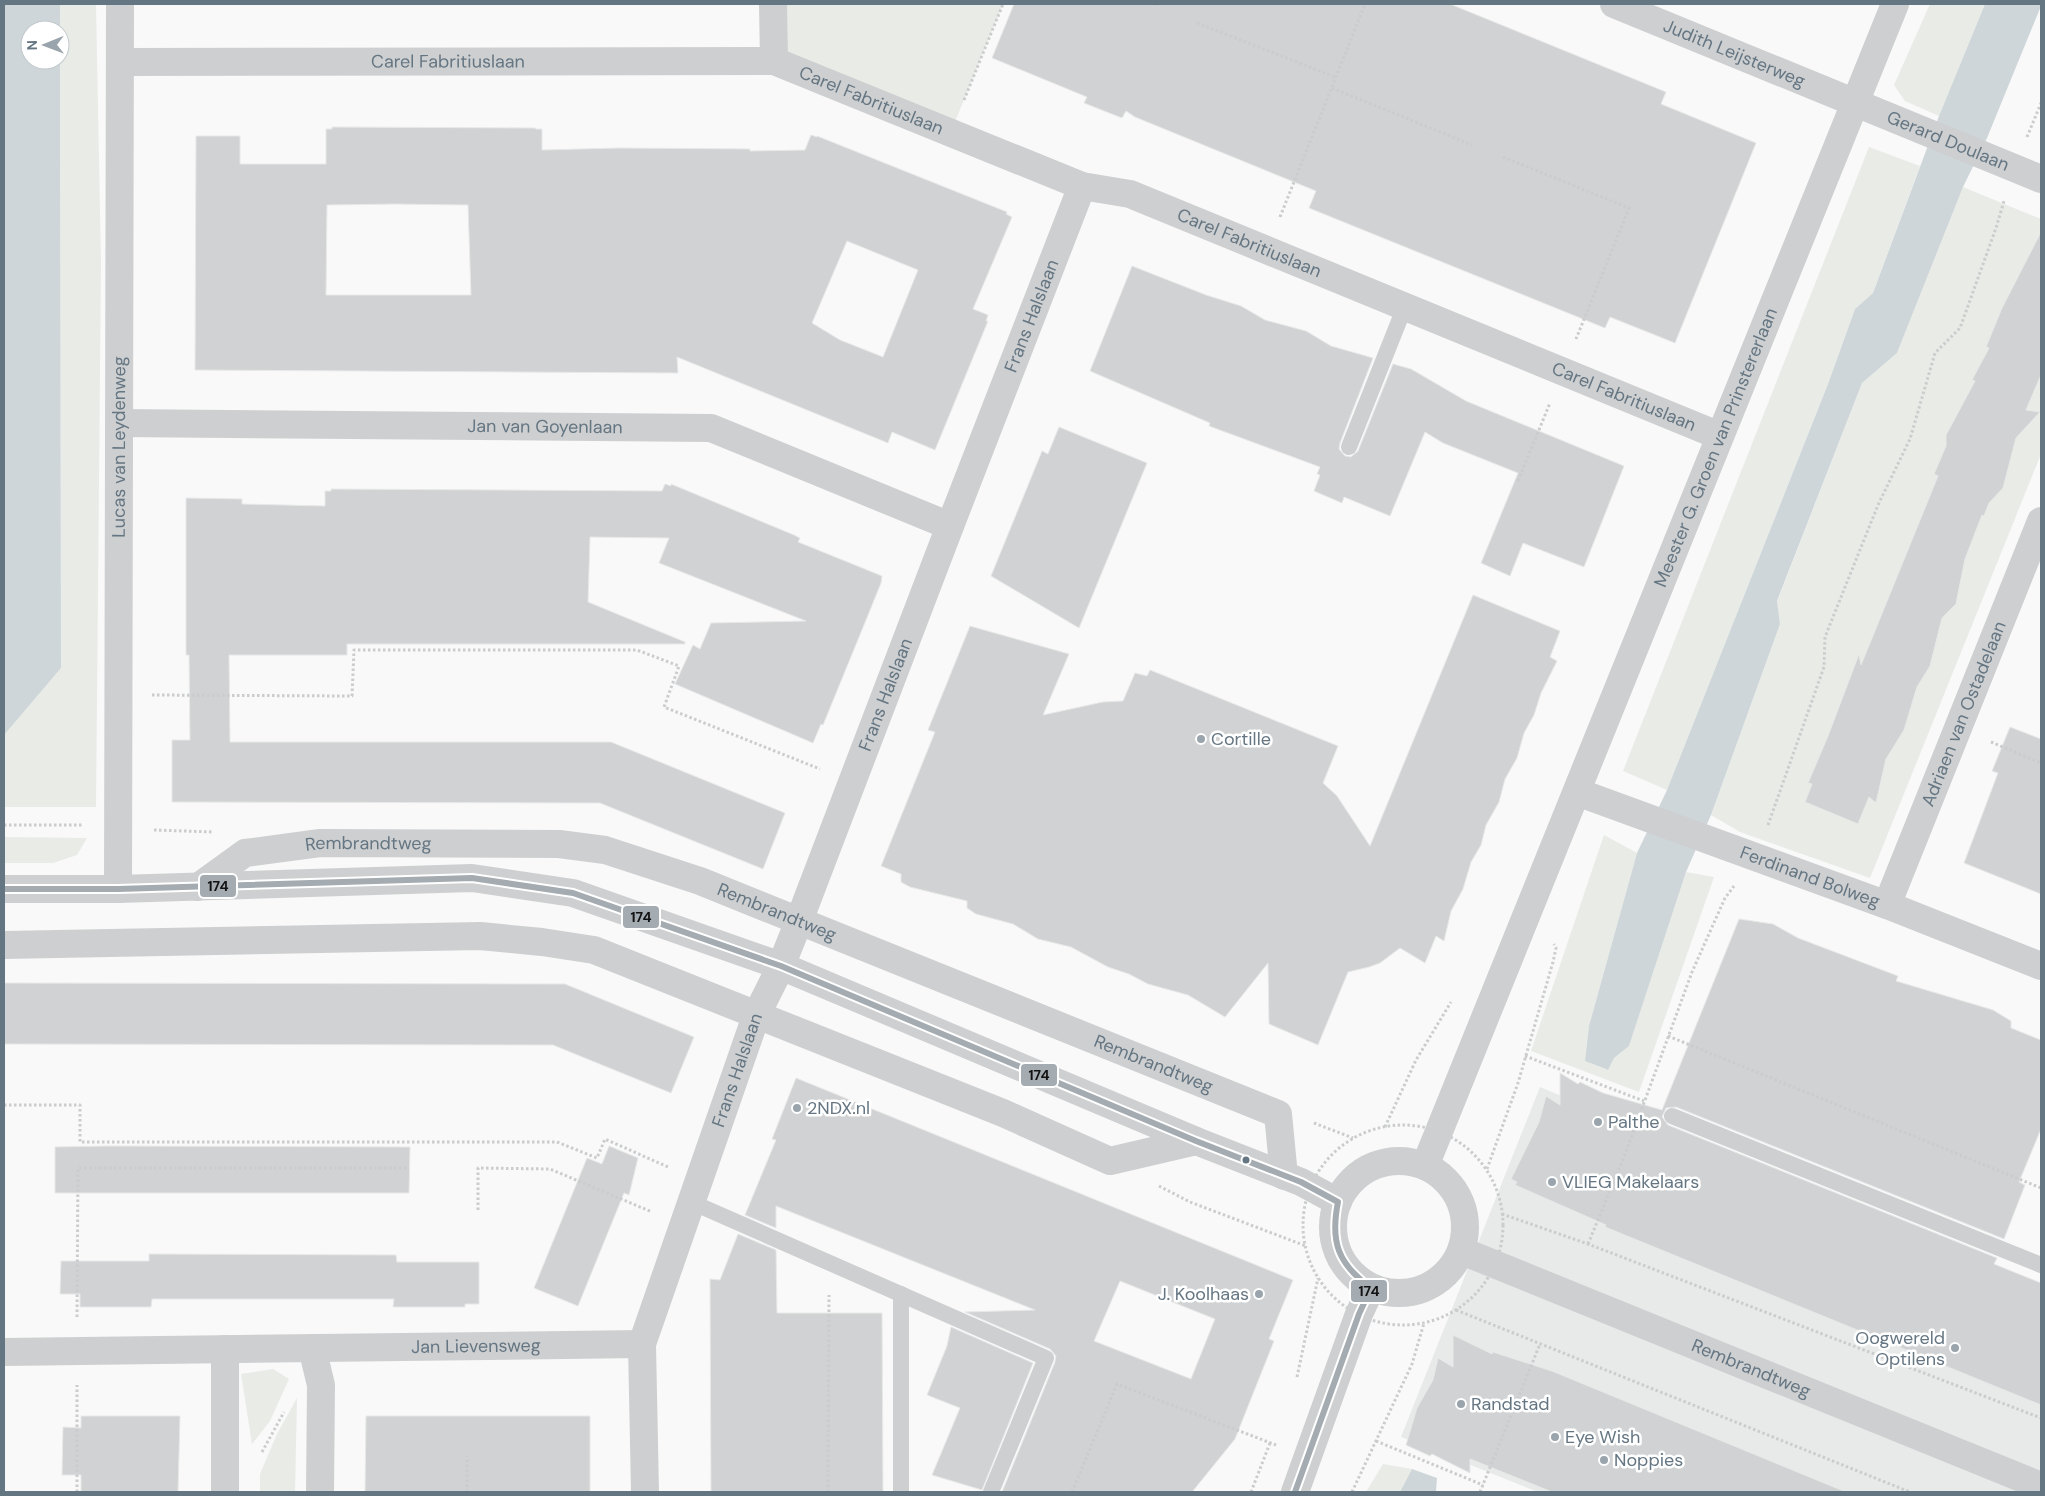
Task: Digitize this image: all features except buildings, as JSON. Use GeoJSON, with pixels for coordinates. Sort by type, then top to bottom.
{"type":"FeatureCollection","features":[{"type":"Feature","properties":{"kind":"street","name":"Lucas van Leydenweg"},"geometry":{"type":"LineString","coordinates":[[118,889],[120,4]]}},
{"type":"Feature","properties":{"kind":"street"},"geometry":{"type":"LineString","coordinates":[[773,4],[774,61]]}},
{"type":"Feature","properties":{"kind":"street","name":"Judith Leijsterweg"},"geometry":{"type":"LineString","coordinates":[[1614,4],[1855,102]]}},
{"type":"Feature","properties":{"kind":"street","name":"Meester G. Groen van Prinstererlaan"},"geometry":{"type":"LineString","coordinates":[[1425,1166],[1895,4]]}},
{"type":"Feature","properties":{"kind":"street","name":"Carel Fabritiuslaan"},"geometry":{"type":"LineString","coordinates":[[120,62],[774,61],[1082,186],[1130,194],[1720,436]]}},
{"type":"Feature","properties":{"kind":"street","name":"Gerard Doulaan"},"geometry":{"type":"LineString","coordinates":[[1855,102],[2041,178]]}},
{"type":"Feature","properties":{"kind":"street","name":"Frans Halslaan"},"geometry":{"type":"LineString","coordinates":[[645,1492],[642,1344],[756,1016],[781,966],[800,921],[852,781],[1082,186]]}},
{"type":"Feature","properties":{"kind":"street","name":"Jan van Goyenlaan"},"geometry":{"type":"LineString","coordinates":[[120,423],[711,428],[950,526]]}},
{"type":"Feature","properties":{"kind":"street","name":"Adriaen van Ostadelaan"},"geometry":{"type":"LineString","coordinates":[[1887,905],[1958,728],[2032,572],[2041,521]]}},
{"type":"Feature","properties":{"kind":"street","name":"Ferdinand Bolweg"},"geometry":{"type":"LineString","coordinates":[[1576,792],[1887,905],[2041,966]]}},
{"type":"Feature","properties":{"kind":"street","name":"Rembrandtweg"},"geometry":{"type":"LineString","coordinates":[[198,887],[245,853],[320,843],[559,844],[605,850],[700,881],[1278,1114],[1284,1176]]}},
{"type":"Feature","properties":{"kind":"street","name":"Rembrandtweg"},"geometry":{"type":"LineString","coordinates":[[4,889],[118,889],[472,878],[573,893],[781,966],[1196,1141],[1284,1176],[1338,1202]]}},
{"type":"Feature","properties":{"kind":"street"},"geometry":{"type":"LineString","coordinates":[[4,945],[480,936],[542,942],[594,950],[1003,1113],[1110,1161],[1196,1141]]}},
{"type":"Feature","properties":{"kind":"street"},"geometry":{"type":"LineString","coordinates":[[1391,1162],[1408,1162],[1425,1166],[1441,1176],[1454,1190],[1463,1208],[1466,1230],[1462,1251],[1450,1270],[1433,1284],[1413,1293],[1392,1293],[1371,1288],[1357,1279],[1346,1266],[1338,1252],[1334,1235],[1334,1218],[1338,1202],[1347,1187],[1359,1175],[1374,1166],[1391,1162]]}},
{"type":"Feature","properties":{"kind":"street","name":"Rembrandtweg"},"geometry":{"type":"LineString","coordinates":[[1462,1251],[2041,1486]]}},
{"type":"Feature","properties":{"kind":"street"},"geometry":{"type":"LineString","coordinates":[[1295,1492],[1359,1314],[1371,1288]]}},
{"type":"Feature","properties":{"kind":"street","name":"Jan Lievensweg"},"geometry":{"type":"LineString","coordinates":[[4,1352],[225,1349],[314,1357],[642,1344]]}},
{"type":"Feature","properties":{"kind":"street"},"geometry":{"type":"LineString","coordinates":[[225,1349],[225,1492]]}},
{"type":"Feature","properties":{"kind":"street"},"geometry":{"type":"LineString","coordinates":[[314,1357],[321,1385],[320,1492]]}},
{"type":"Feature","properties":{"kind":"lane"},"geometry":{"type":"LineString","coordinates":[[1349,447],[1405,306]]}},
{"type":"Feature","properties":{"kind":"lane"},"geometry":{"type":"LineString","coordinates":[[1672,1116],[2041,1265]]}},
{"type":"Feature","properties":{"kind":"lane"},"geometry":{"type":"LineString","coordinates":[[691,1202],[1046,1358],[991,1492]]}},
{"type":"Feature","properties":{"kind":"lane"},"geometry":{"type":"LineString","coordinates":[[901,1492],[902,1294]]}},
{"type":"Feature","properties":{"kind":"path"},"geometry":{"type":"LineString","coordinates":[[950,134],[1003,4]]}},
{"type":"Feature","properties":{"kind":"path"},"geometry":{"type":"LineString","coordinates":[[1156,4],[1161,6]]}},
{"type":"Feature","properties":{"kind":"path"},"geometry":{"type":"LineString","coordinates":[[1267,250],[1365,4]]}},
{"type":"Feature","properties":{"kind":"path"},"geometry":{"type":"LineString","coordinates":[[1197,23],[1336,77]]}},
{"type":"Feature","properties":{"kind":"path"},"geometry":{"type":"LineString","coordinates":[[1332,88],[1472,145]]}},
{"type":"Feature","properties":{"kind":"path"},"geometry":{"type":"LineString","coordinates":[[1588,1244],[1626,1152],[1692,972],[1725,898],[1756,858],[1824,667],[1825,637],[1878,505],[1910,439],[1935,353],[1960,328],[1970,304],[1996,228],[2003,163],[2041,103]]}},
{"type":"Feature","properties":{"kind":"path"},"geometry":{"type":"LineString","coordinates":[[1503,158],[1629,208],[1518,481]]}},
{"type":"Feature","properties":{"kind":"path"},"geometry":{"type":"LineString","coordinates":[[119,695],[352,696],[354,650],[637,650],[679,666],[664,707],[852,781]]}},
{"type":"Feature","properties":{"kind":"path"},"geometry":{"type":"LineString","coordinates":[[1958,728],[2041,763]]}},
{"type":"Feature","properties":{"kind":"path"},"geometry":{"type":"LineString","coordinates":[[4,825],[119,826]]}},
{"type":"Feature","properties":{"kind":"path"},"geometry":{"type":"LineString","coordinates":[[1487,1170],[1525,1056],[1556,948],[1536,891]]}},
{"type":"Feature","properties":{"kind":"path"},"geometry":{"type":"LineString","coordinates":[[1668,1036],[2041,1188]]}},
{"type":"Feature","properties":{"kind":"path"},"geometry":{"type":"LineString","coordinates":[[1525,1056],[1644,1101]]}},
{"type":"Feature","properties":{"kind":"path"},"geometry":{"type":"LineString","coordinates":[[4,1105],[80,1105],[80,1142],[557,1142],[597,1158],[605,1139],[691,1202]]}},
{"type":"Feature","properties":{"kind":"path"},"geometry":{"type":"LineString","coordinates":[[1412,1125],[1439,1131],[1457,1140],[1487,1170],[1495,1186],[1502,1214],[1503,1223],[1500,1249],[1495,1265],[1476,1294],[1456,1310],[1440,1318],[1424,1322],[1402,1324],[1380,1322],[1359,1314],[1343,1304],[1329,1292],[1318,1277],[1306,1246],[1305,1207],[1310,1188],[1321,1168],[1335,1152],[1353,1138],[1385,1126],[1412,1125]]}},
{"type":"Feature","properties":{"kind":"path"},"geometry":{"type":"LineString","coordinates":[[77,1492],[78,1168],[408,1168]]}},
{"type":"Feature","properties":{"kind":"path"},"geometry":{"type":"LineString","coordinates":[[478,1210],[478,1168],[550,1169],[691,1202]]}},
{"type":"Feature","properties":{"kind":"path"},"geometry":{"type":"LineString","coordinates":[[1158,1186],[1190,1202],[1306,1246]]}},
{"type":"Feature","properties":{"kind":"path"},"geometry":{"type":"LineString","coordinates":[[1502,1214],[1588,1244],[2041,1418]]}},
{"type":"Feature","properties":{"kind":"path"},"geometry":{"type":"LineString","coordinates":[[828,1492],[829,1263]]}},
{"type":"Feature","properties":{"kind":"path"},"geometry":{"type":"LineString","coordinates":[[1456,1310],[1910,1492]]}},
{"type":"Feature","properties":{"kind":"path"},"geometry":{"type":"LineString","coordinates":[[1352,1492],[1412,1364],[1424,1322]]}},
{"type":"Feature","properties":{"kind":"path"},"geometry":{"type":"LineString","coordinates":[[1480,1492],[1540,1344]]}},
{"type":"Feature","properties":{"kind":"path"},"geometry":{"type":"LineString","coordinates":[[261,1454],[276,1423],[314,1357]]}},
{"type":"Feature","properties":{"kind":"path"},"geometry":{"type":"LineString","coordinates":[[1072,1492],[1117,1384],[1281,1447]]}},
{"type":"Feature","properties":{"kind":"path"},"geometry":{"type":"LineString","coordinates":[[1376,1441],[1483,1486]]}},
{"type":"Feature","properties":{"kind":"path"},"geometry":{"type":"LineString","coordinates":[[1251,1492],[1270,1443]]}},
{"type":"Feature","properties":{"kind":"path"},"geometry":{"type":"LineString","coordinates":[[467,1456],[467,1492]]}},
{"type":"Feature","properties":{"kind":"shaded area"},"geometry":{"type":"Polygon","coordinates":[[[4,4],[60,4],[60,20],[20,20],[20,70],[60,70],[61,668],[4,735],[4,4]]]}},
{"type":"Feature","properties":{"kind":"shaded area"},"geometry":{"type":"Polygon","coordinates":[[[60,4],[96,4],[101,262],[96,807],[4,807],[4,735],[61,668],[60,70],[70,70],[70,20],[60,20],[60,4]]]}},
{"type":"Feature","properties":{"kind":"shaded area"},"geometry":{"type":"Polygon","coordinates":[[[773,4],[1003,4],[950,134],[774,61],[773,4]]]}},
{"type":"Feature","properties":{"kind":"shaded area"},"geometry":{"type":"Polygon","coordinates":[[[1930,4],[1985,4],[1939,116],[1905,101],[1894,85],[1930,4]]]}},
{"type":"Feature","properties":{"kind":"shaded area"},"geometry":{"type":"Polygon","coordinates":[[[1985,4],[2041,4],[2041,6],[1987,138],[1963,187],[1897,353],[1862,383],[1777,601],[1780,624],[1711,815],[1686,872],[1629,1046],[1614,1058],[1608,1070],[1585,1061],[1589,1026],[1637,853],[1667,790],[1828,384],[1855,309],[1873,293],[1939,116],[1985,4]]]}},
{"type":"Feature","properties":{"kind":"shaded area"},"geometry":{"type":"Polygon","coordinates":[[[1869,147],[1920,166],[1873,293],[1855,309],[1828,384],[1667,790],[1623,771],[1869,147]]]}},
{"type":"Feature","properties":{"kind":"shaded area"},"geometry":{"type":"Polygon","coordinates":[[[1963,187],[2041,219],[2041,454],[1870,878],[1740,832],[1711,815],[1780,624],[1777,602],[1862,383],[1897,353],[1963,187]]]}},
{"type":"Feature","properties":{"kind":"shaded area"},"geometry":{"type":"Polygon","coordinates":[[[1604,835],[1637,853],[1589,1026],[1585,1061],[1607,1070],[1614,1058],[1629,1046],[1686,872],[1714,877],[1639,1092],[1531,1051],[1604,835]]]}},
{"type":"Feature","properties":{"kind":"shaded area"},"geometry":{"type":"Polygon","coordinates":[[[4,837],[87,838],[77,855],[53,863],[4,863],[4,837]]]}},
{"type":"Feature","properties":{"kind":"shaded area"},"geometry":{"type":"Polygon","coordinates":[[[1540,1087],[2041,1296],[2041,1492],[1538,1492],[1401,1437],[1540,1087]]]}},
{"type":"Feature","properties":{"kind":"shaded area"},"geometry":{"type":"Polygon","coordinates":[[[273,1369],[289,1379],[270,1421],[252,1444],[241,1374],[273,1369]]]}},
{"type":"Feature","properties":{"kind":"shaded area"},"geometry":{"type":"Polygon","coordinates":[[[297,1398],[295,1492],[260,1492],[260,1474],[277,1434],[297,1398]]]}},
{"type":"Feature","properties":{"kind":"shaded area"},"geometry":{"type":"Polygon","coordinates":[[[1383,1464],[1412,1469],[1400,1492],[1366,1492],[1383,1464]]]}},
{"type":"Feature","properties":{"kind":"shaded area"},"geometry":{"type":"Polygon","coordinates":[[[1412,1469],[1437,1478],[1436,1492],[1400,1492],[1412,1469]]]}},
{"type":"Feature","properties":{"kind":"transit line","name":"174"},"geometry":{"type":"LineString","coordinates":[[4,889],[118,889],[472,878],[573,893],[781,966],[1196,1141],[1301,1182],[1338,1202],[1335,1229],[1339,1251],[1351,1270],[1371,1288],[1359,1314],[1295,1492]]}},
{"type":"Feature","properties":{"kind":"place","name":"Cortille"},"geometry":{"type":"Point","coordinates":[1201,739]}},
{"type":"Feature","properties":{"kind":"place","name":"2NDX.nl"},"geometry":{"type":"Point","coordinates":[797,1108]}},
{"type":"Feature","properties":{"kind":"place","name":"Palthe"},"geometry":{"type":"Point","coordinates":[1598,1122]}},
{"type":"Feature","properties":{"kind":"place","name":"VLIEG Makelaars"},"geometry":{"type":"Point","coordinates":[1552,1182]}},
{"type":"Feature","properties":{"kind":"place","name":"J. Koolhaas"},"geometry":{"type":"Point","coordinates":[1259,1294]}},
{"type":"Feature","properties":{"kind":"place","name":"Oogwereld Optilens"},"geometry":{"type":"Point","coordinates":[1955,1348]}},
{"type":"Feature","properties":{"kind":"place","name":"Randstad"},"geometry":{"type":"Point","coordinates":[1461,1404]}},
{"type":"Feature","properties":{"kind":"place","name":"Eye Wish"},"geometry":{"type":"Point","coordinates":[1555,1437]}},
{"type":"Feature","properties":{"kind":"place","name":"Noppies"},"geometry":{"type":"Point","coordinates":[1604,1460]}}]}
